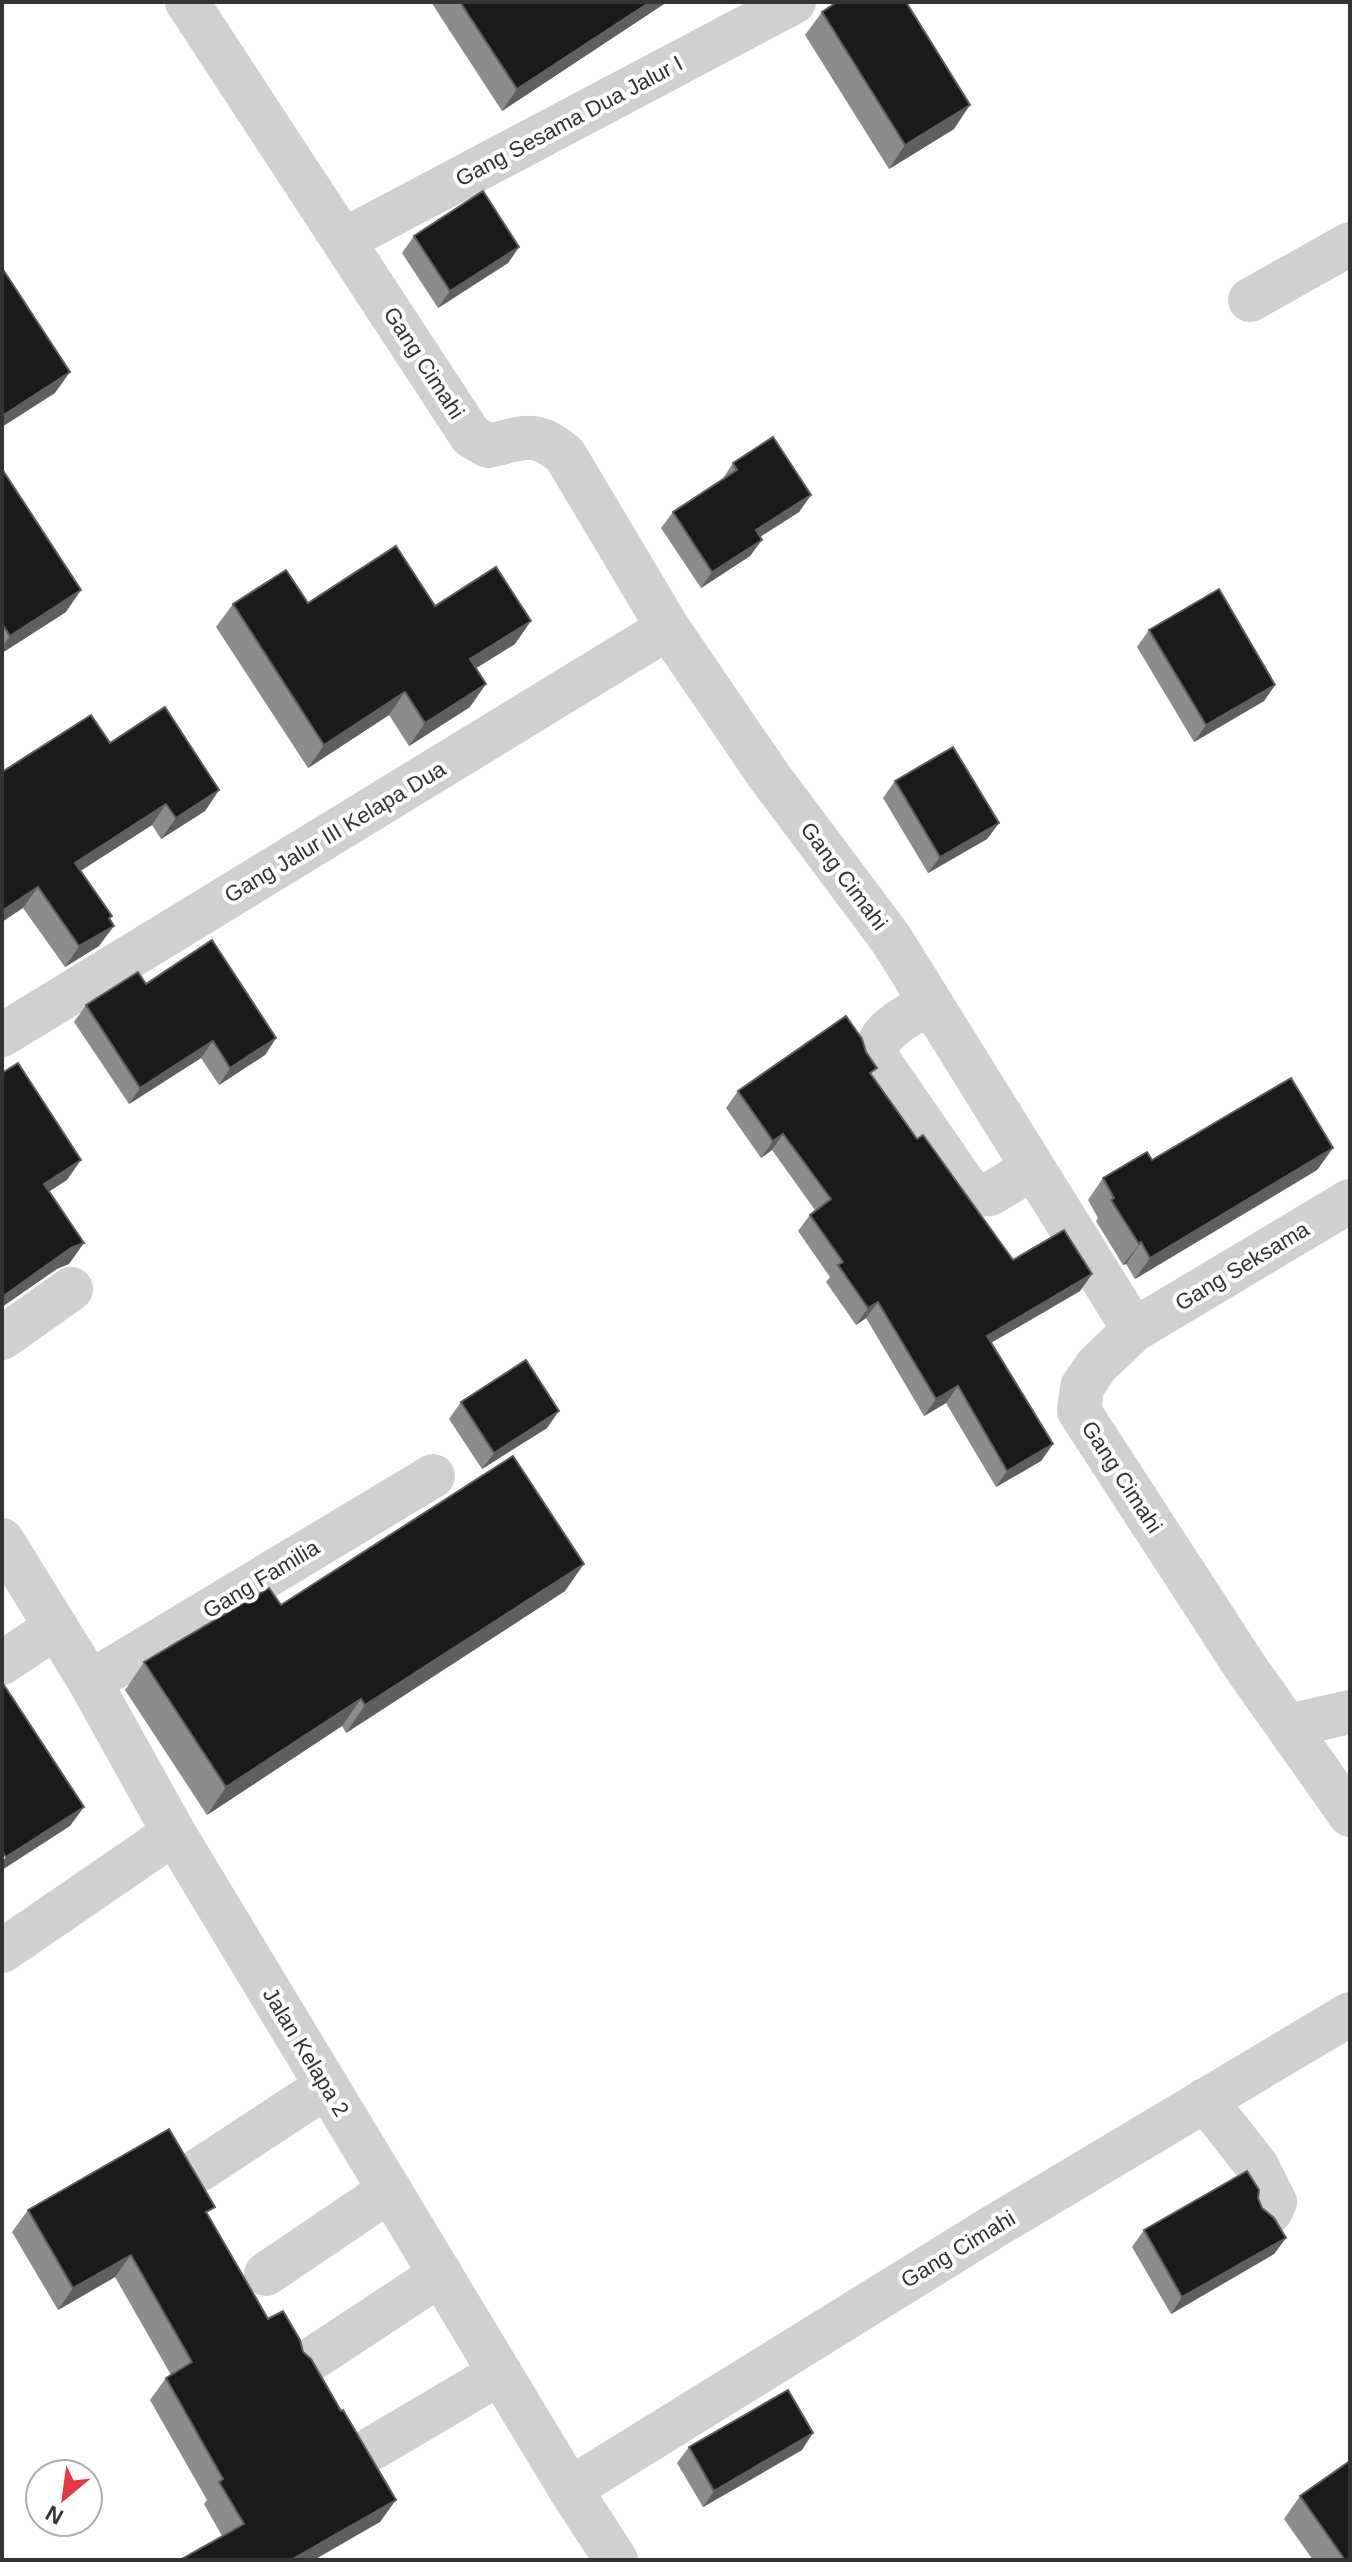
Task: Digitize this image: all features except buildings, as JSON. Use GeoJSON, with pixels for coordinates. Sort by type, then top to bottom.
{"type":"FeatureCollection","features":[{"type":"Feature","properties":{"kind":"street","name":"Gang Cimahi"},"geometry":{"type":"LineString","coordinates":[[187,2],[471,436],[488,446],[528,437],[547,440],[565,455],[668,628],[769,776],[891,939],[1031,1169],[1134,1330],[1097,1365],[1082,1387],[1079,1411],[1238,1655],[1350,1815]]}},
{"type":"Feature","properties":{"kind":"street","name":"Gang Sesama Dua Jalur I"},"geometry":{"type":"LineString","coordinates":[[344,240],[794,2]]}},
{"type":"Feature","properties":{"kind":"street"},"geometry":{"type":"LineString","coordinates":[[1250,300],[1350,244]]}},
{"type":"Feature","properties":{"kind":"street","name":"Gang Jalur III Kelapa Dua"},"geometry":{"type":"LineString","coordinates":[[2,1035],[668,628]]}},
{"type":"Feature","properties":{"kind":"street"},"geometry":{"type":"LineString","coordinates":[[929,1003],[883,1034],[876,1045],[875,1055],[965,1185],[976,1195],[990,1194],[1031,1169]]}},
{"type":"Feature","properties":{"kind":"street","name":"Gang Seksama"},"geometry":{"type":"LineString","coordinates":[[1134,1330],[1350,1201]]}},
{"type":"Feature","properties":{"kind":"street"},"geometry":{"type":"LineString","coordinates":[[2,1338],[71,1289]]}},
{"type":"Feature","properties":{"kind":"street","name":"Gang Familia"},"geometry":{"type":"LineString","coordinates":[[90,1682],[433,1476]]}},
{"type":"Feature","properties":{"kind":"street","name":"Jalan Kelapa 2"},"geometry":{"type":"LineString","coordinates":[[2,1540],[90,1682],[174,1833],[570,2489],[616,2560]]}},
{"type":"Feature","properties":{"kind":"street"},"geometry":{"type":"LineString","coordinates":[[2,1663],[56,1627]]}},
{"type":"Feature","properties":{"kind":"street"},"geometry":{"type":"LineString","coordinates":[[1289,1726],[1350,1712]]}},
{"type":"Feature","properties":{"kind":"street"},"geometry":{"type":"LineString","coordinates":[[2,1951],[174,1833]]}},
{"type":"Feature","properties":{"kind":"street","name":"Gang Cimahi"},"geometry":{"type":"LineString","coordinates":[[570,2489],[868,2304],[1350,2014]]}},
{"type":"Feature","properties":{"kind":"street"},"geometry":{"type":"LineString","coordinates":[[199,2170],[327,2086]]}},
{"type":"Feature","properties":{"kind":"street"},"geometry":{"type":"LineString","coordinates":[[1205,2100],[1257,2166],[1275,2202],[1271,2211]]}},
{"type":"Feature","properties":{"kind":"street"},"geometry":{"type":"LineString","coordinates":[[266,2274],[390,2190]]}},
{"type":"Feature","properties":{"kind":"street"},"geometry":{"type":"LineString","coordinates":[[309,2361],[441,2274]]}},
{"type":"Feature","properties":{"kind":"street"},"geometry":{"type":"LineString","coordinates":[[373,2448],[500,2373]]}}]}
